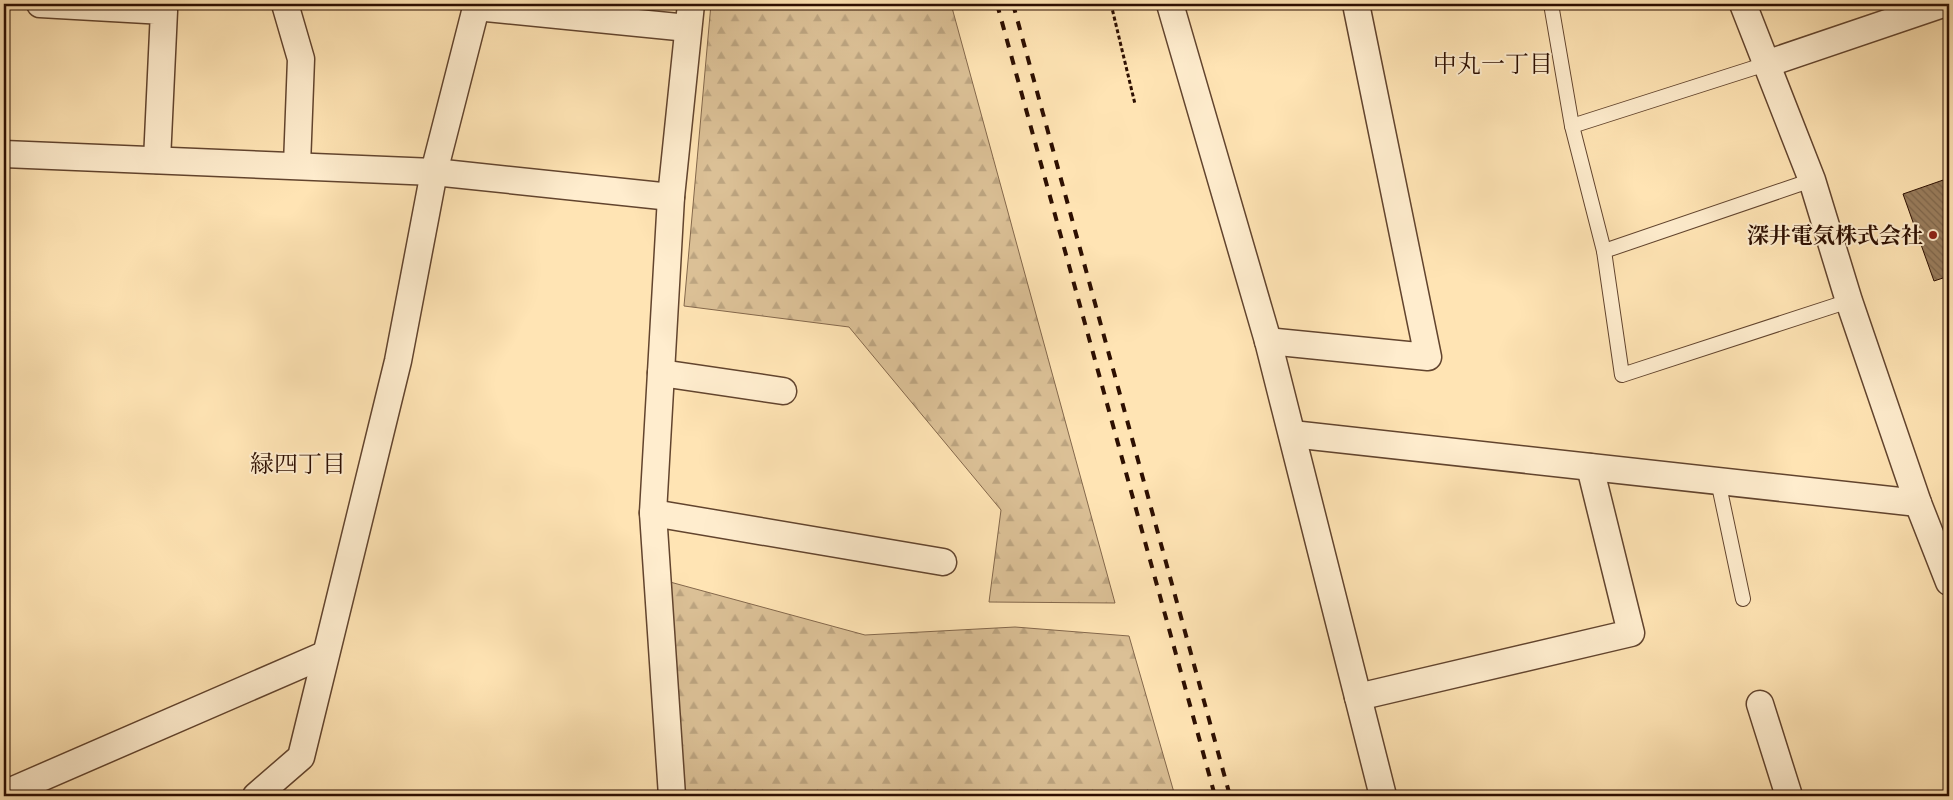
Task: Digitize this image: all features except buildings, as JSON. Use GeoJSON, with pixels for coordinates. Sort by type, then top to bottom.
{"type":"FeatureCollection","features":[{"type":"Feature","properties":{"kind":"street"},"geometry":{"type":"LineString","coordinates":[[40,4],[164,11],[156,160]]}},
{"type":"Feature","properties":{"kind":"street"},"geometry":{"type":"LineString","coordinates":[[285,4],[301,59],[296,165]]}},
{"type":"Feature","properties":{"kind":"street"},"geometry":{"type":"LineString","coordinates":[[1170,4],[1268,341],[1383,796]]}},
{"type":"Feature","properties":{"kind":"street"},"geometry":{"type":"LineString","coordinates":[[1268,341],[1428,357],[1356,4]]}},
{"type":"Feature","properties":{"kind":"street"},"geometry":{"type":"LineString","coordinates":[[1743,4],[1812,180],[1849,302],[1918,503],[1949,582]]}},
{"type":"Feature","properties":{"kind":"street"},"geometry":{"type":"LineString","coordinates":[[1766,64],[1943,4]]}},
{"type":"Feature","properties":{"kind":"street"},"geometry":{"type":"LineString","coordinates":[[256,796],[301,757],[324,655],[398,361],[434,172],[477,5],[689,16],[671,198],[652,513],[672,796]]}},
{"type":"Feature","properties":{"kind":"street"},"geometry":{"type":"LineString","coordinates":[[4,154],[434,172],[671,198]]}},
{"type":"Feature","properties":{"kind":"street"},"geometry":{"type":"LineString","coordinates":[[661,373],[783,391]]}},
{"type":"Feature","properties":{"kind":"street"},"geometry":{"type":"LineString","coordinates":[[1292,434],[1918,503]]}},
{"type":"Feature","properties":{"kind":"street"},"geometry":{"type":"LineString","coordinates":[[1358,697],[1631,633],[1590,467]]}},
{"type":"Feature","properties":{"kind":"street"},"geometry":{"type":"LineString","coordinates":[[652,513],[944,562]]}},
{"type":"Feature","properties":{"kind":"street"},"geometry":{"type":"LineString","coordinates":[[4,794],[324,655]]}},
{"type":"Feature","properties":{"kind":"street"},"geometry":{"type":"LineString","coordinates":[[1760,704],[1790,796]]}},
{"type":"Feature","properties":{"kind":"lane"},"geometry":{"type":"LineString","coordinates":[[1551,4],[1572,126],[1604,251],[1622,375],[1849,302]]}},
{"type":"Feature","properties":{"kind":"lane"},"geometry":{"type":"LineString","coordinates":[[1572,126],[1766,64]]}},
{"type":"Feature","properties":{"kind":"lane"},"geometry":{"type":"LineString","coordinates":[[1604,251],[1812,180]]}},
{"type":"Feature","properties":{"kind":"lane"},"geometry":{"type":"LineString","coordinates":[[1718,481],[1743,600]]}},
{"type":"Feature","properties":{"kind":"path"},"geometry":{"type":"LineString","coordinates":[[1111,4],[1135,104]]}},
{"type":"Feature","properties":{"kind":"green space"},"geometry":{"type":"Polygon","coordinates":[[[711,4],[951,4],[1115,603],[989,602],[1001,510],[849,327],[684,306],[711,4]]]}},
{"type":"Feature","properties":{"kind":"green space"},"geometry":{"type":"Polygon","coordinates":[[[670,582],[865,635],[1015,627],[1129,636],[1175,796],[672,796],[670,582]]]}},
{"type":"Feature","properties":{"kind":"railway"},"geometry":{"type":"LineString","coordinates":[[997,4],[1215,796]]}},
{"type":"Feature","properties":{"kind":"railway"},"geometry":{"type":"LineString","coordinates":[[1013,4],[1230,796]]}},
{"type":"Feature","properties":{"kind":"place","name":"深井電気株式会社"},"geometry":{"type":"Point","coordinates":[1933,235]}},
{"type":"Feature","properties":{"kind":"district","name":"中丸一丁目"},"geometry":{"type":"Point","coordinates":[1493,63]}},
{"type":"Feature","properties":{"kind":"district","name":"緑四丁目"},"geometry":{"type":"Point","coordinates":[298,463]}}]}
